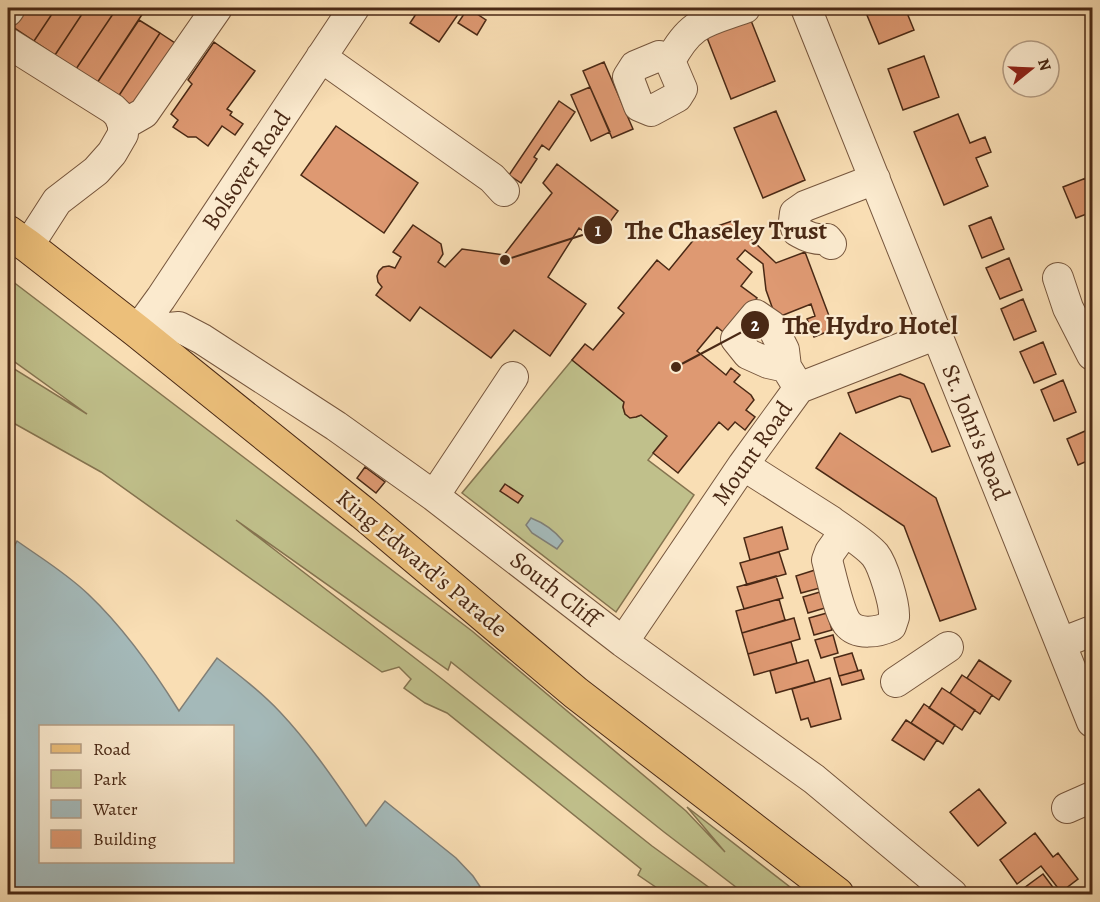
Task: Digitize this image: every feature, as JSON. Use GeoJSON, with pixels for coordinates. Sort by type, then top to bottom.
{"type":"FeatureCollection","features":[{"type":"Feature","properties":{"kind":"main road","name":"King Edward's Parade"},"geometry":{"type":"LineString","coordinates":[[18,239],[137,331],[363,513],[576,693],[837,894]]}},
{"type":"Feature","properties":{"kind":"street"},"geometry":{"type":"LineString","coordinates":[[123,125],[144,113],[217,8]]}},
{"type":"Feature","properties":{"kind":"street","name":"Bolsover Road"},"geometry":{"type":"LineString","coordinates":[[137,331],[354,8]]}},
{"type":"Feature","properties":{"kind":"street"},"geometry":{"type":"LineString","coordinates":[[670,61],[687,35],[699,25],[745,8]]}},
{"type":"Feature","properties":{"kind":"street","name":"St. John's Road"},"geometry":{"type":"LineString","coordinates":[[808,8],[1092,722]]}},
{"type":"Feature","properties":{"kind":"street"},"geometry":{"type":"LineString","coordinates":[[8,43],[113,109],[123,125],[123,134],[112,153],[96,171],[57,201],[18,239]]}},
{"type":"Feature","properties":{"kind":"street"},"geometry":{"type":"LineString","coordinates":[[321,57],[492,177],[504,191]]}},
{"type":"Feature","properties":{"kind":"street"},"geometry":{"type":"LineString","coordinates":[[831,244],[827,239],[818,240],[797,231],[794,221],[795,213],[805,206],[875,179]]}},
{"type":"Feature","properties":{"kind":"street"},"geometry":{"type":"LineString","coordinates":[[1058,278],[1068,308],[1092,355]]}},
{"type":"Feature","properties":{"kind":"street","name":"South Cliff"},"geometry":{"type":"LineString","coordinates":[[137,331],[179,327],[202,339],[336,426],[434,496],[623,642],[814,779],[952,894]]}},
{"type":"Feature","properties":{"kind":"street","name":"Mount Road"},"geometry":{"type":"LineString","coordinates":[[623,642],[742,465],[793,377],[937,334]]}},
{"type":"Feature","properties":{"kind":"street"},"geometry":{"type":"LineString","coordinates":[[434,496],[513,377]]}},
{"type":"Feature","properties":{"kind":"street"},"geometry":{"type":"LineString","coordinates":[[742,465],[831,521],[845,531],[874,554],[880,562],[893,602],[894,617],[891,626],[884,630],[865,632],[854,629],[847,623],[842,612],[827,560],[845,531]]}},
{"type":"Feature","properties":{"kind":"street"},"geometry":{"type":"LineString","coordinates":[[891,626],[922,664]]}},
{"type":"Feature","properties":{"kind":"street"},"geometry":{"type":"LineString","coordinates":[[1061,643],[1092,631]]}},
{"type":"Feature","properties":{"kind":"street"},"geometry":{"type":"LineString","coordinates":[[896,682],[948,647]]}},
{"type":"Feature","properties":{"kind":"green space"},"geometry":{"type":"Polygon","coordinates":[[[8,278],[472,631],[686,811],[725,852],[687,807],[799,894],[745,894],[451,662],[448,670],[236,520],[442,679],[652,846],[718,894],[666,894],[638,875],[641,869],[447,713],[425,703],[404,688],[411,679],[399,667],[382,672],[101,472],[8,420],[8,365],[87,414],[8,357],[8,278]]]}},
{"type":"Feature","properties":{"kind":"green space"},"geometry":{"type":"Polygon","coordinates":[[[572,360],[624,402],[625,414],[633,417],[641,415],[667,436],[648,460],[694,495],[616,612],[462,493],[572,360]]]}},
{"type":"Feature","properties":{"kind":"water"},"geometry":{"type":"Polygon","coordinates":[[[531,518],[548,527],[563,541],[557,549],[532,533],[526,525],[531,518]]]}},
{"type":"Feature","properties":{"kind":"water"},"geometry":{"type":"Polygon","coordinates":[[[17,541],[80,586],[101,607],[148,664],[179,711],[217,658],[242,677],[292,725],[366,826],[385,801],[456,858],[473,876],[485,894],[8,894],[8,558],[17,541]]]}},
{"type":"Feature","properties":{"kind":"building"},"geometry":{"type":"Polygon","coordinates":[[[26,8],[56,8],[34,41],[13,27],[26,8]]]}},
{"type":"Feature","properties":{"kind":"building"},"geometry":{"type":"Polygon","coordinates":[[[56,8],[86,8],[55,55],[34,41],[56,8]]]}},
{"type":"Feature","properties":{"kind":"building"},"geometry":{"type":"Polygon","coordinates":[[[86,8],[117,8],[76,69],[55,55],[86,8]]]}},
{"type":"Feature","properties":{"kind":"building"},"geometry":{"type":"Polygon","coordinates":[[[117,8],[128,12],[131,8],[145,10],[97,83],[76,69],[117,8]]]}},
{"type":"Feature","properties":{"kind":"building"},"geometry":{"type":"Polygon","coordinates":[[[420,8],[451,8],[459,13],[439,42],[410,23],[420,8]]]}},
{"type":"Feature","properties":{"kind":"building"},"geometry":{"type":"Polygon","coordinates":[[[468,8],[486,20],[477,35],[458,23],[468,8]]]}},
{"type":"Feature","properties":{"kind":"building"},"geometry":{"type":"Polygon","coordinates":[[[864,8],[905,8],[914,30],[879,44],[864,8]]]}},
{"type":"Feature","properties":{"kind":"building"},"geometry":{"type":"Polygon","coordinates":[[[748,13],[775,81],[731,99],[704,30],[748,13]]]}},
{"type":"Feature","properties":{"kind":"building"},"geometry":{"type":"Polygon","coordinates":[[[139,20],[160,33],[118,97],[97,83],[139,20]]]}},
{"type":"Feature","properties":{"kind":"building"},"geometry":{"type":"Polygon","coordinates":[[[160,33],[181,47],[139,111],[118,97],[160,33]]]}},
{"type":"Feature","properties":{"kind":"building"},"geometry":{"type":"Polygon","coordinates":[[[214,42],[255,71],[227,109],[232,112],[230,115],[243,124],[235,135],[222,126],[208,146],[196,137],[188,137],[173,127],[178,120],[171,114],[192,84],[188,80],[214,42]]]}},
{"type":"Feature","properties":{"kind":"building"},"geometry":{"type":"Polygon","coordinates":[[[924,56],[939,97],[903,110],[888,69],[924,56]]]}},
{"type":"Feature","properties":{"kind":"building"},"geometry":{"type":"Polygon","coordinates":[[[604,62],[633,129],[612,138],[583,71],[604,62]]]}},
{"type":"Feature","properties":{"kind":"building"},"geometry":{"type":"Polygon","coordinates":[[[590,87],[610,132],[591,141],[571,95],[590,87]]]}},
{"type":"Feature","properties":{"kind":"building"},"geometry":{"type":"Polygon","coordinates":[[[559,101],[575,112],[549,150],[542,145],[534,157],[537,159],[521,183],[509,175],[559,101]]]}},
{"type":"Feature","properties":{"kind":"building"},"geometry":{"type":"Polygon","coordinates":[[[776,111],[805,180],[763,198],[734,128],[776,111]]]}},
{"type":"Feature","properties":{"kind":"building"},"geometry":{"type":"Polygon","coordinates":[[[958,114],[970,143],[985,137],[991,152],[976,158],[988,186],[944,205],[914,132],[958,114]]]}},
{"type":"Feature","properties":{"kind":"building"},"geometry":{"type":"Polygon","coordinates":[[[336,126],[418,183],[384,233],[301,175],[336,126]]]}},
{"type":"Feature","properties":{"kind":"building"},"geometry":{"type":"Polygon","coordinates":[[[557,164],[618,211],[596,241],[579,228],[548,277],[586,304],[550,356],[514,330],[491,358],[420,307],[410,321],[376,295],[382,287],[378,282],[379,271],[383,267],[395,268],[401,257],[393,252],[413,225],[441,244],[443,254],[438,262],[445,267],[462,249],[504,255],[552,193],[543,183],[557,164]]]}},
{"type":"Feature","properties":{"kind":"building"},"geometry":{"type":"Polygon","coordinates":[[[1086,178],[1092,195],[1092,212],[1076,218],[1063,187],[1086,178]]]}},
{"type":"Feature","properties":{"kind":"building"},"geometry":{"type":"Polygon","coordinates":[[[991,217],[1004,249],[982,258],[969,226],[991,217]]]}},
{"type":"Feature","properties":{"kind":"building"},"geometry":{"type":"Polygon","coordinates":[[[732,221],[776,263],[805,252],[834,329],[814,337],[807,319],[815,316],[811,304],[776,318],[766,290],[763,264],[745,250],[737,259],[752,272],[741,286],[757,298],[727,335],[717,327],[697,351],[726,375],[731,368],[740,375],[734,382],[754,400],[746,410],[755,417],[745,430],[735,422],[728,430],[719,422],[678,473],[653,453],[667,436],[641,415],[630,418],[625,414],[624,402],[572,360],[585,344],[593,350],[624,313],[618,308],[657,260],[669,270],[700,232],[732,221]]]}},
{"type":"Feature","properties":{"kind":"building"},"geometry":{"type":"Polygon","coordinates":[[[1009,258],[1022,290],[1000,299],[986,268],[1009,258]]]}},
{"type":"Feature","properties":{"kind":"building"},"geometry":{"type":"Polygon","coordinates":[[[1023,299],[1036,331],[1014,340],[1001,309],[1023,299]]]}},
{"type":"Feature","properties":{"kind":"building"},"geometry":{"type":"Polygon","coordinates":[[[1043,342],[1056,374],[1034,383],[1020,352],[1043,342]]]}},
{"type":"Feature","properties":{"kind":"building"},"geometry":{"type":"Polygon","coordinates":[[[900,374],[924,384],[950,446],[932,452],[910,399],[900,396],[856,413],[848,393],[900,374]]]}},
{"type":"Feature","properties":{"kind":"building"},"geometry":{"type":"Polygon","coordinates":[[[1063,380],[1076,412],[1054,421],[1041,390],[1063,380]]]}},
{"type":"Feature","properties":{"kind":"building"},"geometry":{"type":"Polygon","coordinates":[[[1092,428],[1092,459],[1078,465],[1067,439],[1092,428]]]}},
{"type":"Feature","properties":{"kind":"building"},"geometry":{"type":"Polygon","coordinates":[[[840,433],[936,498],[976,609],[940,621],[904,526],[816,468],[840,433]]]}},
{"type":"Feature","properties":{"kind":"building"},"geometry":{"type":"Polygon","coordinates":[[[365,467],[385,482],[376,493],[357,478],[365,467]]]}},
{"type":"Feature","properties":{"kind":"building"},"geometry":{"type":"Polygon","coordinates":[[[505,484],[523,496],[518,503],[500,491],[505,484]]]}},
{"type":"Feature","properties":{"kind":"building"},"geometry":{"type":"Polygon","coordinates":[[[782,527],[788,549],[750,560],[744,538],[782,527]]]}},
{"type":"Feature","properties":{"kind":"building"},"geometry":{"type":"Polygon","coordinates":[[[779,552],[786,574],[747,585],[740,563],[779,552]]]}},
{"type":"Feature","properties":{"kind":"building"},"geometry":{"type":"Polygon","coordinates":[[[815,570],[820,588],[801,593],[796,576],[815,570]]]}},
{"type":"Feature","properties":{"kind":"building"},"geometry":{"type":"Polygon","coordinates":[[[776,576],[783,598],[744,609],[737,587],[776,576]]]}},
{"type":"Feature","properties":{"kind":"building"},"geometry":{"type":"Polygon","coordinates":[[[820,592],[825,608],[808,613],[803,597],[820,592]]]}},
{"type":"Feature","properties":{"kind":"building"},"geometry":{"type":"Polygon","coordinates":[[[779,599],[785,620],[742,633],[736,611],[779,599]]]}},
{"type":"Feature","properties":{"kind":"building"},"geometry":{"type":"Polygon","coordinates":[[[827,613],[832,630],[814,635],[809,618],[827,613]]]}},
{"type":"Feature","properties":{"kind":"building"},"geometry":{"type":"Polygon","coordinates":[[[794,618],[800,639],[748,654],[742,633],[794,618]]]}},
{"type":"Feature","properties":{"kind":"building"},"geometry":{"type":"Polygon","coordinates":[[[833,635],[838,653],[821,658],[815,640],[833,635]]]}},
{"type":"Feature","properties":{"kind":"building"},"geometry":{"type":"Polygon","coordinates":[[[791,642],[797,663],[754,675],[748,654],[791,642]]]}},
{"type":"Feature","properties":{"kind":"building"},"geometry":{"type":"Polygon","coordinates":[[[852,653],[858,671],[839,676],[834,658],[852,653]]]}},
{"type":"Feature","properties":{"kind":"building"},"geometry":{"type":"Polygon","coordinates":[[[808,660],[815,682],[776,693],[770,671],[808,660]]]}},
{"type":"Feature","properties":{"kind":"building"},"geometry":{"type":"Polygon","coordinates":[[[979,660],[1011,681],[999,700],[967,678],[979,660]]]}},
{"type":"Feature","properties":{"kind":"building"},"geometry":{"type":"Polygon","coordinates":[[[861,670],[864,679],[842,685],[839,676],[861,670]]]}},
{"type":"Feature","properties":{"kind":"building"},"geometry":{"type":"Polygon","coordinates":[[[962,675],[992,695],[980,714],[950,693],[962,675]]]}},
{"type":"Feature","properties":{"kind":"building"},"geometry":{"type":"Polygon","coordinates":[[[830,678],[841,719],[811,727],[808,718],[801,720],[792,689],[830,678]]]}},
{"type":"Feature","properties":{"kind":"building"},"geometry":{"type":"Polygon","coordinates":[[[942,688],[975,710],[962,730],[929,708],[942,688]]]}},
{"type":"Feature","properties":{"kind":"building"},"geometry":{"type":"Polygon","coordinates":[[[924,704],[955,725],[943,744],[911,723],[924,704]]]}},
{"type":"Feature","properties":{"kind":"building"},"geometry":{"type":"Polygon","coordinates":[[[906,720],[937,740],[924,760],[892,740],[906,720]]]}},
{"type":"Feature","properties":{"kind":"building"},"geometry":{"type":"Polygon","coordinates":[[[979,789],[1006,823],[978,846],[950,812],[979,789]]]}},
{"type":"Feature","properties":{"kind":"building"},"geometry":{"type":"Polygon","coordinates":[[[1035,833],[1053,857],[1058,853],[1078,879],[1061,892],[1041,866],[1017,884],[1000,860],[1035,833]]]}},
{"type":"Feature","properties":{"kind":"building"},"geometry":{"type":"Polygon","coordinates":[[[1043,874],[1055,890],[1049,894],[1022,894],[1020,891],[1043,874]]]}},
{"type":"Feature","properties":{"kind":"place","name":"The Chaseley Trust"},"geometry":{"type":"Point","coordinates":[505,260]}},
{"type":"Feature","properties":{"kind":"place","name":"The Hydro Hotel"},"geometry":{"type":"Point","coordinates":[676,367]}}]}
